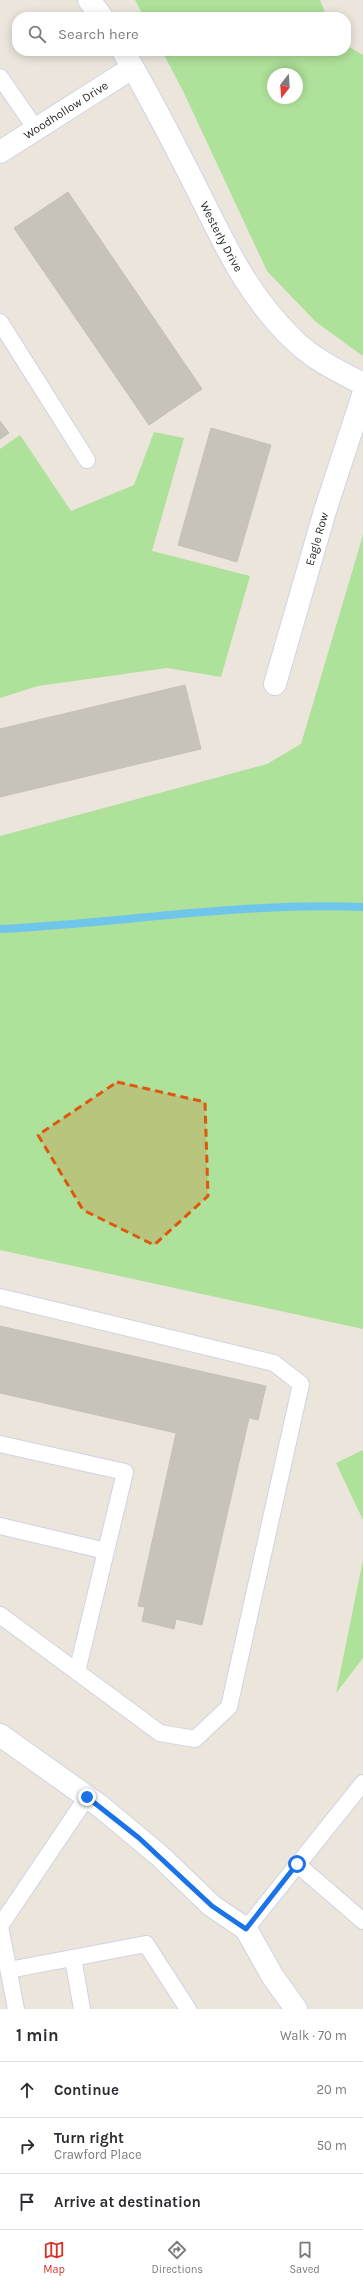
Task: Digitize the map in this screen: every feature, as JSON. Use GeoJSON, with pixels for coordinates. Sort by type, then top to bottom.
{"type":"FeatureCollection","features":[{"type":"Feature","properties":{"kind":"street"},"geometry":{"type":"LineString","coordinates":[[89,0],[98,12]]}},
{"type":"Feature","properties":{"kind":"street","name":"Woodhollow Drive"},"geometry":{"type":"LineString","coordinates":[[0,152],[36,129],[128,59]]}},
{"type":"Feature","properties":{"kind":"street","name":"Westerly Drive"},"geometry":{"type":"LineString","coordinates":[[128,59],[152,100],[238,270],[264,309],[297,343],[335,370],[363,384]]}},
{"type":"Feature","properties":{"kind":"street","name":"Eagle Row"},"geometry":{"type":"LineString","coordinates":[[275,684],[325,511],[363,395]]}},
{"type":"Feature","properties":{"kind":"street"},"geometry":{"type":"LineString","coordinates":[[0,1735],[87,1797],[139,1838],[212,1906],[246,1929],[273,1977],[296,2009]]}},
{"type":"Feature","properties":{"kind":"lane"},"geometry":{"type":"LineString","coordinates":[[0,77],[36,129]]}},
{"type":"Feature","properties":{"kind":"lane"},"geometry":{"type":"LineString","coordinates":[[0,322],[87,460]]}},
{"type":"Feature","properties":{"kind":"lane"},"geometry":{"type":"LineString","coordinates":[[0,1297],[274,1362],[301,1384],[229,1707],[194,1739],[160,1732],[0,1615]]}},
{"type":"Feature","properties":{"kind":"lane"},"geometry":{"type":"LineString","coordinates":[[0,1444],[125,1472],[77,1672]]}},
{"type":"Feature","properties":{"kind":"lane"},"geometry":{"type":"LineString","coordinates":[[0,1526],[106,1551]]}},
{"type":"Feature","properties":{"kind":"lane"},"geometry":{"type":"LineString","coordinates":[[246,1929],[363,1782]]}},
{"type":"Feature","properties":{"kind":"lane"},"geometry":{"type":"LineString","coordinates":[[16,2009],[0,1926],[87,1797]]}},
{"type":"Feature","properties":{"kind":"lane"},"geometry":{"type":"LineString","coordinates":[[297,1864],[363,1921]]}},
{"type":"Feature","properties":{"kind":"lane"},"geometry":{"type":"LineString","coordinates":[[9,1970],[146,1944],[188,2009]]}},
{"type":"Feature","properties":{"kind":"lane"},"geometry":{"type":"LineString","coordinates":[[73,1958],[82,2009]]}},
{"type":"Feature","properties":{"kind":"highlighted area"},"geometry":{"type":"Polygon","coordinates":[[[117,1082],[205,1102],[208,1196],[154,1245],[83,1210],[38,1135],[117,1082]]]}},
{"type":"Feature","properties":{"kind":"green space"},"geometry":{"type":"Polygon","coordinates":[[[135,0],[320,0],[325,12],[141,12],[135,0]]]}},
{"type":"Feature","properties":{"kind":"green space"},"geometry":{"type":"Polygon","coordinates":[[[351,48],[363,55],[363,356],[316,322],[267,271],[184,93],[165,56],[351,56],[351,48]]]}},
{"type":"Feature","properties":{"kind":"green space"},"geometry":{"type":"Polygon","coordinates":[[[154,432],[184,438],[152,551],[250,576],[221,677],[167,668],[38,686],[0,698],[0,449],[20,435],[71,511],[134,485],[154,432]]]}},
{"type":"Feature","properties":{"kind":"green space"},"geometry":{"type":"Polygon","coordinates":[[[363,535],[363,1329],[0,1250],[0,836],[267,764],[301,744],[363,535]]]}},
{"type":"Feature","properties":{"kind":"green space"},"geometry":{"type":"Polygon","coordinates":[[[363,1450],[363,1520],[336,1463],[363,1450]]]}},
{"type":"Feature","properties":{"kind":"green space"},"geometry":{"type":"Polygon","coordinates":[[[363,1560],[363,1658],[336,1693],[363,1560]]]}},
{"type":"Feature","properties":{"kind":"building"},"geometry":{"type":"Polygon","coordinates":[[[68,192],[202,389],[149,425],[14,228],[68,192]]]}},
{"type":"Feature","properties":{"kind":"building"},"geometry":{"type":"Polygon","coordinates":[[[0,421],[9,433],[0,439],[0,421]]]}},
{"type":"Feature","properties":{"kind":"building"},"geometry":{"type":"Polygon","coordinates":[[[211,428],[271,445],[237,562],[178,545],[211,428]]]}},
{"type":"Feature","properties":{"kind":"building"},"geometry":{"type":"Polygon","coordinates":[[[185,685],[201,749],[0,797],[0,729],[185,685]]]}},
{"type":"Feature","properties":{"kind":"building"},"geometry":{"type":"Polygon","coordinates":[[[0,1326],[266,1386],[258,1420],[249,1418],[202,1625],[176,1619],[174,1629],[142,1621],[145,1607],[138,1606],[176,1433],[0,1393],[0,1326]]]}},
{"type":"Feature","properties":{"kind":"waterway"},"geometry":{"type":"LineString","coordinates":[[0,929],[272,907],[363,907]]}},
{"type":"Feature","properties":{"kind":"route"},"geometry":{"type":"LineString","coordinates":[[87,1797],[139,1838],[177,1871],[212,1906],[246,1929],[297,1864]]}}]}
